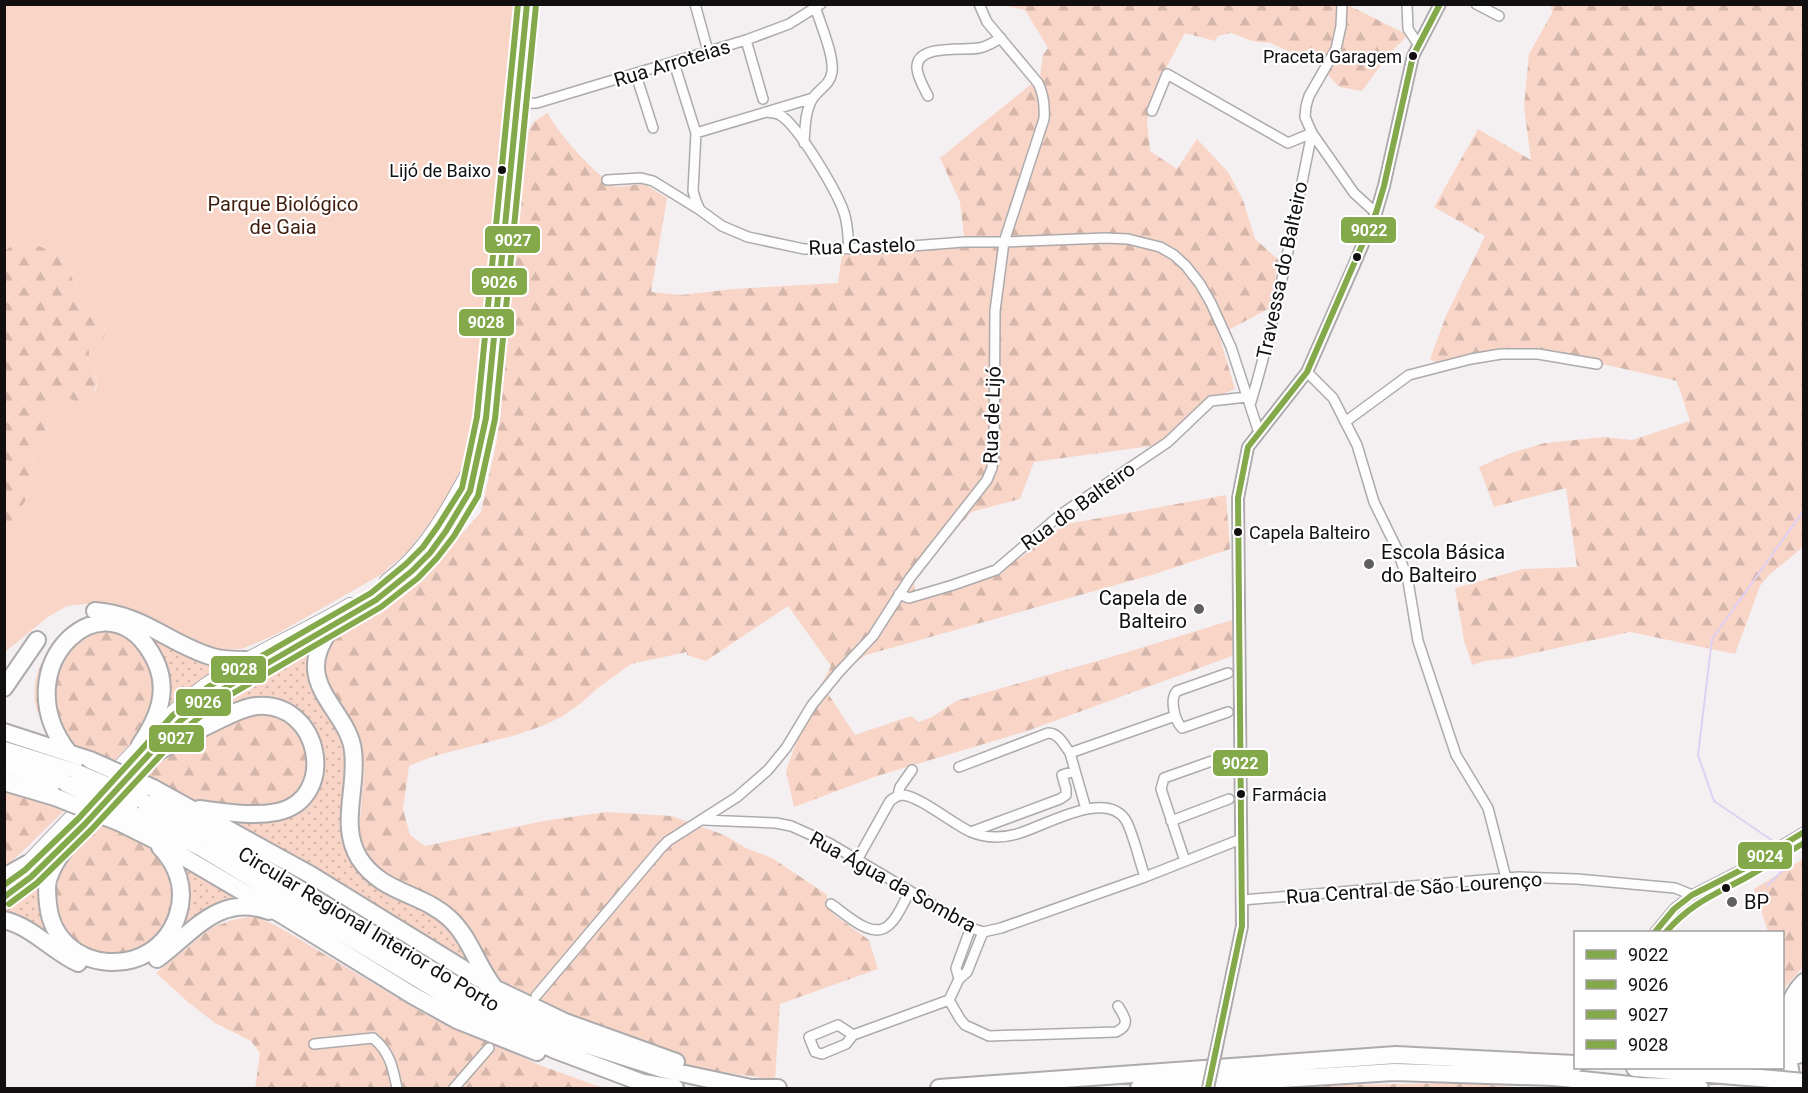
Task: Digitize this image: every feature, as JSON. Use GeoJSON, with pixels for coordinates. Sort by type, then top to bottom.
{"type":"FeatureCollection","features":[{"type":"Feature","properties":{"kind":"highway"},"geometry":{"type":"LineString","coordinates":[[72,616],[91,611],[114,613],[141,622],[203,653],[222,659],[246,660]]}},
{"type":"Feature","properties":{"kind":"highway"},"geometry":{"type":"LineString","coordinates":[[30,682],[30,673],[36,658],[45,644],[58,634],[93,622],[112,624],[133,634],[150,650],[159,668],[163,688],[162,705],[142,753]]}},
{"type":"Feature","properties":{"kind":"highway"},"geometry":{"type":"LineString","coordinates":[[331,627],[319,647],[316,669],[318,681],[348,734],[353,748],[350,828],[353,845],[360,859],[386,885],[448,916],[460,930],[483,972],[496,989]]}},
{"type":"Feature","properties":{"kind":"highway"},"geometry":{"type":"LineString","coordinates":[[4,688],[29,650],[47,630]]}},
{"type":"Feature","properties":{"kind":"highway"},"geometry":{"type":"LineString","coordinates":[[4,782],[55,797],[137,806],[189,806],[261,814],[288,808],[305,795],[312,782],[315,753],[307,730],[298,720],[286,711],[272,706],[257,706],[239,710],[173,742],[142,753]]}},
{"type":"Feature","properties":{"kind":"highway"},"geometry":{"type":"LineString","coordinates":[[32,709],[52,740],[69,753],[78,772],[137,806],[153,839],[169,857],[178,872],[181,889],[180,908],[175,924],[168,936],[143,957],[126,962],[109,963],[90,958],[74,950],[55,928],[48,912],[47,879],[78,821]]}},
{"type":"Feature","properties":{"kind":"highway"},"geometry":{"type":"LineString","coordinates":[[4,732],[69,753]]}},
{"type":"Feature","properties":{"kind":"highway","name":"Circular Regional Interior do Porto"},"geometry":{"type":"LineString","coordinates":[[4,750],[78,772],[461,1005],[555,1050],[643,1083],[675,1089]]}},
{"type":"Feature","properties":{"kind":"highway","name":"Circular Regional Interior do Porto"},"geometry":{"type":"LineString","coordinates":[[4,765],[78,772]]}},
{"type":"Feature","properties":{"kind":"highway","name":"Circular Regional Interior do Porto"},"geometry":{"type":"LineString","coordinates":[[137,806],[206,832],[468,992],[562,1037],[662,1069],[751,1088],[778,1089]]}},
{"type":"Feature","properties":{"kind":"highway"},"geometry":{"type":"LineString","coordinates":[[189,806],[311,874],[496,989],[565,1022],[696,1069],[708,1079]]}},
{"type":"Feature","properties":{"kind":"highway"},"geometry":{"type":"LineString","coordinates":[[153,839],[457,1020],[502,1040],[622,1082],[643,1083]]}},
{"type":"Feature","properties":{"kind":"highway"},"geometry":{"type":"LineString","coordinates":[[4,877],[27,864]]}},
{"type":"Feature","properties":{"kind":"highway"},"geometry":{"type":"LineString","coordinates":[[4,920],[17,923],[32,932],[69,959],[89,968],[110,972],[128,971],[147,966],[176,945],[204,919],[219,911],[232,908],[265,909],[284,916]]}},
{"type":"Feature","properties":{"kind":"highway"},"geometry":{"type":"LineString","coordinates":[[1793,1089],[1785,1021],[1791,1002],[1803,982]]}},
{"type":"Feature","properties":{"kind":"highway"},"geometry":{"type":"LineString","coordinates":[[1803,999],[1797,1023],[1797,1052],[1803,1089]]}},
{"type":"Feature","properties":{"kind":"highway"},"geometry":{"type":"LineString","coordinates":[[939,1089],[1396,1055],[1574,1064]]}},
{"type":"Feature","properties":{"kind":"highway"},"geometry":{"type":"LineString","coordinates":[[1647,1069],[1803,1082]]}},
{"type":"Feature","properties":{"kind":"highway"},"geometry":{"type":"LineString","coordinates":[[1139,1089],[1394,1072],[1554,1077],[1644,1087],[1700,1089]]}},
{"type":"Feature","properties":{"kind":"main road"},"geometry":{"type":"LineString","coordinates":[[142,753],[213,694],[386,594],[430,553],[470,491],[486,418],[527,4]]}},
{"type":"Feature","properties":{"kind":"main road"},"geometry":{"type":"LineString","coordinates":[[4,897],[31,877],[188,699],[246,660],[345,608],[390,579],[422,547],[438,527],[479,453]]}},
{"type":"Feature","properties":{"kind":"main road"},"geometry":{"type":"LineString","coordinates":[[4,884],[78,821]]}},
{"type":"Feature","properties":{"kind":"street"},"geometry":{"type":"LineString","coordinates":[[695,4],[708,51]]}},
{"type":"Feature","properties":{"kind":"street","name":"Rua de Lijó"},"geometry":{"type":"LineString","coordinates":[[704,820],[746,791],[768,770],[786,748],[819,697],[873,636],[899,594],[987,480],[992,468],[994,311],[1004,242],[1044,119],[1045,105],[1043,92],[1038,82],[987,22],[979,4]]}},
{"type":"Feature","properties":{"kind":"street"},"geometry":{"type":"LineString","coordinates":[[1342,4],[1341,26],[1336,49],[1306,106],[1305,117],[1312,133],[1354,193],[1376,213]]}},
{"type":"Feature","properties":{"kind":"street"},"geometry":{"type":"LineString","coordinates":[[1407,4],[1408,29],[1418,44]]}},
{"type":"Feature","properties":{"kind":"street"},"geometry":{"type":"LineString","coordinates":[[1208,1089],[1241,937],[1238,498],[1245,457],[1248,447],[1307,372],[1376,213],[1384,186],[1408,72],[1418,44],[1440,4]]}},
{"type":"Feature","properties":{"kind":"street"},"geometry":{"type":"LineString","coordinates":[[1476,4],[1499,15]]}},
{"type":"Feature","properties":{"kind":"street","name":"Rua Arroteias"},"geometry":{"type":"LineString","coordinates":[[517,104],[537,103],[746,40],[789,24],[818,7]]}},
{"type":"Feature","properties":{"kind":"street"},"geometry":{"type":"LineString","coordinates":[[696,133],[813,98],[825,87],[832,71],[818,7]]}},
{"type":"Feature","properties":{"kind":"street"},"geometry":{"type":"LineString","coordinates":[[928,96],[917,70],[922,58],[930,52],[946,48],[981,48],[1001,38]]}},
{"type":"Feature","properties":{"kind":"street"},"geometry":{"type":"LineString","coordinates":[[746,40],[763,99]]}},
{"type":"Feature","properties":{"kind":"street"},"geometry":{"type":"LineString","coordinates":[[674,63],[696,133],[693,191],[700,210]]}},
{"type":"Feature","properties":{"kind":"street"},"geometry":{"type":"LineString","coordinates":[[1152,111],[1167,74],[1288,143],[1312,133]]}},
{"type":"Feature","properties":{"kind":"street"},"geometry":{"type":"LineString","coordinates":[[636,75],[653,128]]}},
{"type":"Feature","properties":{"kind":"street"},"geometry":{"type":"LineString","coordinates":[[804,143],[806,122],[813,98]]}},
{"type":"Feature","properties":{"kind":"street"},"geometry":{"type":"LineString","coordinates":[[767,112],[779,114],[794,126],[841,204],[849,249]]}},
{"type":"Feature","properties":{"kind":"street","name":"Travessa do Balteiro"},"geometry":{"type":"LineString","coordinates":[[1248,401],[1265,354],[1282,286],[1312,133]]}},
{"type":"Feature","properties":{"kind":"street","name":"Rua Castelo"},"geometry":{"type":"LineString","coordinates":[[607,180],[641,178],[653,181],[729,229],[748,237],[804,249],[849,249],[1070,238],[1128,239],[1160,247],[1174,255],[1200,284],[1215,311],[1231,347],[1259,433]]}},
{"type":"Feature","properties":{"kind":"street"},"geometry":{"type":"LineString","coordinates":[[1345,422],[1408,375],[1471,359],[1501,354],[1538,354],[1597,364]]}},
{"type":"Feature","properties":{"kind":"street"},"geometry":{"type":"LineString","coordinates":[[1307,372],[1328,392],[1357,445],[1374,502],[1397,549],[1408,581],[1418,641],[1456,755],[1488,808],[1506,878]]}},
{"type":"Feature","properties":{"kind":"street","name":"Rua do Balteiro"},"geometry":{"type":"LineString","coordinates":[[899,594],[909,598],[996,570],[1060,514],[1168,442],[1211,401],[1248,401]]}},
{"type":"Feature","properties":{"kind":"street"},"geometry":{"type":"LineString","coordinates":[[1227,673],[1176,692],[1174,695],[1175,716],[1179,727],[1184,728],[1228,712]]}},
{"type":"Feature","properties":{"kind":"street"},"geometry":{"type":"LineString","coordinates":[[1070,753],[1175,716]]}},
{"type":"Feature","properties":{"kind":"street"},"geometry":{"type":"LineString","coordinates":[[959,767],[1051,733],[1059,737],[1070,753],[1086,809]]}},
{"type":"Feature","properties":{"kind":"street"},"geometry":{"type":"LineString","coordinates":[[1185,861],[1161,789],[1164,778],[1229,755]]}},
{"type":"Feature","properties":{"kind":"street"},"geometry":{"type":"LineString","coordinates":[[857,860],[890,801],[898,795],[900,787],[912,770]]}},
{"type":"Feature","properties":{"kind":"street"},"geometry":{"type":"LineString","coordinates":[[971,832],[1060,799],[1066,795],[1062,775],[1075,771]]}},
{"type":"Feature","properties":{"kind":"street"},"geometry":{"type":"LineString","coordinates":[[898,795],[923,804],[978,835],[997,837],[1016,835],[1086,809],[1102,807],[1112,809],[1126,821],[1145,877]]}},
{"type":"Feature","properties":{"kind":"street"},"geometry":{"type":"LineString","coordinates":[[1172,821],[1229,799]]}},
{"type":"Feature","properties":{"kind":"street"},"geometry":{"type":"LineString","coordinates":[[536,996],[661,848],[668,841],[704,820]]}},
{"type":"Feature","properties":{"kind":"street","name":"Rua Água da Sombra"},"geometry":{"type":"LineString","coordinates":[[704,820],[791,826],[829,843],[983,932],[1145,877],[1241,839]]}},
{"type":"Feature","properties":{"kind":"street"},"geometry":{"type":"LineString","coordinates":[[1657,931],[1674,909],[1692,896],[1745,868],[1803,832]]}},
{"type":"Feature","properties":{"kind":"street","name":"Rua Central de São Lourenço"},"geometry":{"type":"LineString","coordinates":[[1242,900],[1506,878],[1577,879],[1675,888],[1692,896]]}},
{"type":"Feature","properties":{"kind":"street"},"geometry":{"type":"LineString","coordinates":[[831,904],[870,929],[883,929],[892,923],[910,891]]}},
{"type":"Feature","properties":{"kind":"street"},"geometry":{"type":"LineString","coordinates":[[959,979],[956,968],[971,927]]}},
{"type":"Feature","properties":{"kind":"street"},"geometry":{"type":"LineString","coordinates":[[853,1035],[949,1000],[959,979],[967,972],[983,932]]}},
{"type":"Feature","properties":{"kind":"street"},"geometry":{"type":"LineString","coordinates":[[949,1000],[965,1024],[989,1036],[1116,1032],[1121,1030],[1126,1022],[1118,1006]]}},
{"type":"Feature","properties":{"kind":"street"},"geometry":{"type":"LineString","coordinates":[[314,1044],[373,1038],[383,1046],[389,1056],[397,1089]]}},
{"type":"Feature","properties":{"kind":"street"},"geometry":{"type":"LineString","coordinates":[[454,1089],[489,1048]]}},
{"type":"Feature","properties":{"kind":"green space","name":"Parque Biológico de Gaia"},"geometry":{"type":"Polygon","coordinates":[[[5,5],[517,5],[476,402],[472,434],[464,463],[442,507],[408,551],[382,574],[275,635],[242,649],[218,650],[133,612],[96,603],[67,606],[48,617],[5,652],[5,533],[26,500],[34,454],[45,440],[54,402],[64,394],[75,400],[85,400],[94,394],[96,389],[97,380],[90,359],[87,326],[104,338],[106,331],[81,298],[59,248],[49,249],[20,241],[5,250],[5,5]]]}},
{"type":"Feature","properties":{"kind":"green space"},"geometry":{"type":"Polygon","coordinates":[[[1002,5],[1348,5],[1408,35],[1389,54],[1362,91],[1339,87],[1320,66],[1271,43],[1252,41],[1231,33],[1218,36],[1215,41],[1185,33],[1166,68],[1147,120],[1150,151],[1177,169],[1197,139],[1228,172],[1243,200],[1255,239],[1279,260],[1270,308],[1219,335],[1235,389],[1211,399],[1158,445],[1034,462],[1020,499],[971,512],[914,579],[915,596],[1000,571],[1067,524],[1226,495],[1230,549],[1155,574],[866,655],[823,686],[855,735],[911,716],[919,722],[932,717],[956,701],[1236,619],[1235,655],[1027,731],[877,776],[794,807],[786,771],[808,709],[831,666],[788,606],[706,661],[687,655],[687,652],[631,664],[563,716],[542,726],[434,756],[409,766],[403,809],[410,835],[425,846],[543,821],[606,812],[672,816],[724,835],[746,848],[772,858],[826,894],[833,914],[869,940],[878,969],[780,1004],[775,1080],[696,1068],[620,1043],[494,984],[473,944],[378,877],[362,848],[359,831],[364,773],[359,739],[324,685],[322,654],[338,630],[366,618],[406,590],[434,565],[481,512],[497,440],[525,136],[534,122],[547,113],[578,153],[615,187],[644,184],[667,198],[651,292],[682,295],[733,289],[838,283],[842,255],[965,245],[960,202],[940,158],[1040,77],[1043,55],[1048,48],[1025,10],[1002,5]]]}},
{"type":"Feature","properties":{"kind":"green space"},"geometry":{"type":"Polygon","coordinates":[[[1551,5],[1803,5],[1803,547],[1768,576],[1760,586],[1735,654],[1630,632],[1472,665],[1464,640],[1455,588],[1523,569],[1577,567],[1566,488],[1494,507],[1479,467],[1511,453],[1545,443],[1604,437],[1632,440],[1690,421],[1677,381],[1607,365],[1508,349],[1481,353],[1446,367],[1430,359],[1446,316],[1485,236],[1434,207],[1478,129],[1531,160],[1524,107],[1529,54],[1552,13],[1551,5]]]}},
{"type":"Feature","properties":{"kind":"green space"},"geometry":{"type":"Polygon","coordinates":[[[20,241],[49,249],[59,248],[81,298],[106,331],[104,339],[87,327],[91,365],[97,381],[94,393],[89,400],[79,403],[70,400],[54,402],[45,440],[34,454],[26,500],[5,533],[5,250],[20,241]]]}},
{"type":"Feature","properties":{"kind":"green space"},"geometry":{"type":"Polygon","coordinates":[[[132,626],[220,666],[201,679],[162,713],[132,626]]]}},
{"type":"Feature","properties":{"kind":"green space"},"geometry":{"type":"Polygon","coordinates":[[[109,630],[140,650],[152,669],[154,680],[152,706],[147,723],[113,762],[57,737],[42,721],[35,699],[37,675],[41,664],[60,640],[67,635],[109,630]]]}},
{"type":"Feature","properties":{"kind":"green space"},"geometry":{"type":"Polygon","coordinates":[[[313,642],[335,723],[346,751],[348,767],[344,836],[448,923],[476,970],[219,817],[287,814],[320,761],[172,736],[210,702],[313,642]]]}},
{"type":"Feature","properties":{"kind":"green space"},"geometry":{"type":"Polygon","coordinates":[[[251,712],[270,713],[287,719],[298,729],[305,741],[308,767],[296,791],[285,800],[266,807],[203,804],[179,795],[141,773],[156,760],[251,712]]]}},
{"type":"Feature","properties":{"kind":"green space"},"geometry":{"type":"Polygon","coordinates":[[[5,789],[66,809],[5,867],[5,789]]]}},
{"type":"Feature","properties":{"kind":"green space"},"geometry":{"type":"Polygon","coordinates":[[[99,823],[117,828],[146,843],[159,855],[170,875],[174,893],[172,914],[153,944],[133,954],[93,954],[72,941],[57,919],[56,894],[60,872],[73,851],[99,823]]]}},
{"type":"Feature","properties":{"kind":"green space"},"geometry":{"type":"Polygon","coordinates":[[[1803,859],[1803,967],[1786,986],[1784,993],[1784,931],[1768,931],[1754,889],[1803,859]]]}},
{"type":"Feature","properties":{"kind":"green space"},"geometry":{"type":"Polygon","coordinates":[[[175,860],[250,903],[172,938],[175,860]]]}},
{"type":"Feature","properties":{"kind":"green space"},"geometry":{"type":"Polygon","coordinates":[[[44,871],[56,940],[5,916],[4,904],[23,891],[44,871]]]}},
{"type":"Feature","properties":{"kind":"green space"},"geometry":{"type":"Polygon","coordinates":[[[254,916],[277,926],[428,1016],[542,1066],[603,1088],[255,1088],[260,1053],[251,1041],[215,1023],[156,973],[211,928],[232,920],[254,916]]]}},
{"type":"Feature","properties":{"kind":"green space"},"geometry":{"type":"Polygon","coordinates":[[[1459,1083],[1529,1088],[1286,1088],[1340,1085],[1459,1083]]]}},
{"type":"Feature","properties":{"kind":"waterway"},"geometry":{"type":"LineString","coordinates":[[1776,843],[1714,801],[1698,755],[1712,639],[1804,510]]}},
{"type":"Feature","properties":{"kind":"waterway"},"geometry":{"type":"LineString","coordinates":[[1767,886],[1787,866],[1781,854]]}},
{"type":"Feature","properties":{"kind":"tunnel"},"geometry":{"type":"LineString","coordinates":[[1574,1088],[1584,1069]]}},
{"type":"Feature","properties":{"kind":"transit line","name":"9028"},"geometry":{"type":"LineString","coordinates":[[4,885],[25,870],[79,818],[173,715],[208,687],[371,593],[406,564],[423,547],[462,488],[477,417],[518,4]]}},
{"type":"Feature","properties":{"kind":"transit line","name":"9026"},"geometry":{"type":"LineString","coordinates":[[4,897],[31,877],[85,824],[179,722],[213,695],[376,600],[412,571],[430,553],[446,531],[470,491],[486,418],[527,4]]}},
{"type":"Feature","properties":{"kind":"transit line","name":"9022"},"geometry":{"type":"LineString","coordinates":[[1208,1088],[1242,926],[1238,498],[1248,447],[1307,372],[1376,213],[1413,56],[1440,4]]}},
{"type":"Feature","properties":{"kind":"transit line","name":"9027"},"geometry":{"type":"LineString","coordinates":[[9,904],[37,883],[91,830],[185,729],[218,702],[381,607],[418,578],[454,536],[478,496],[495,419],[536,5]]}},
{"type":"Feature","properties":{"kind":"transit line","name":"9024"},"geometry":{"type":"LineString","coordinates":[[1656,931],[1674,909],[1692,895],[1745,868],[1804,832]]}},
{"type":"Feature","properties":{"kind":"transit line"},"geometry":{"type":"LineString","coordinates":[[1667,931],[1704,900],[1804,843]]}},
{"type":"Feature","properties":{"kind":"place","name":"Praceta Garagem"},"geometry":{"type":"Point","coordinates":[1413,56]}},
{"type":"Feature","properties":{"kind":"place","name":"Lijó de Baixo"},"geometry":{"type":"Point","coordinates":[502,170]}},
{"type":"Feature","properties":{"kind":"place","name":"Capela Balteiro"},"geometry":{"type":"Point","coordinates":[1238,532]}},
{"type":"Feature","properties":{"kind":"place","name":"Escola Básica do Balteiro"},"geometry":{"type":"Point","coordinates":[1369,564]}},
{"type":"Feature","properties":{"kind":"place","name":"Capela de Balteiro"},"geometry":{"type":"Point","coordinates":[1199,609]}},
{"type":"Feature","properties":{"kind":"place","name":"Farmácia"},"geometry":{"type":"Point","coordinates":[1241,794]}},
{"type":"Feature","properties":{"kind":"place","name":"BP"},"geometry":{"type":"Point","coordinates":[1732,902]}}]}
